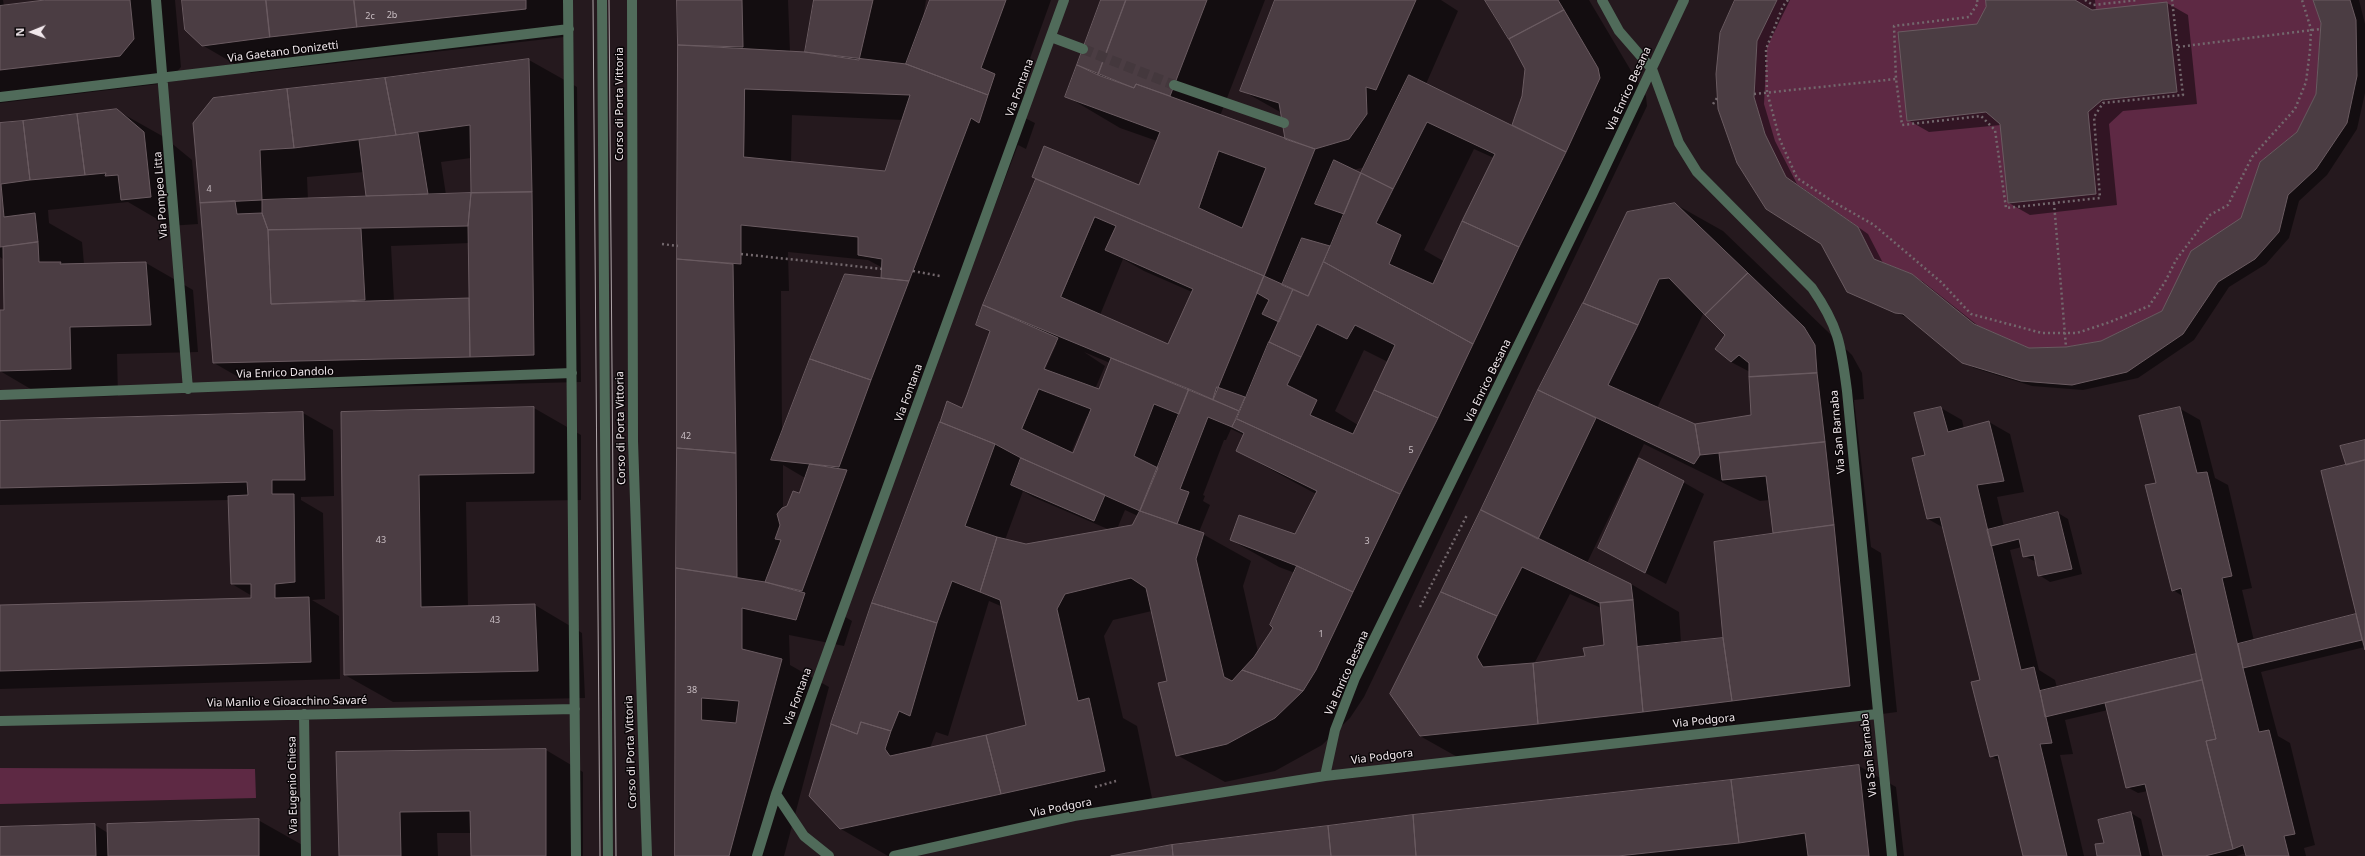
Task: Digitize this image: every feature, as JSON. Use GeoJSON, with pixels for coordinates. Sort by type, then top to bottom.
{"type":"FeatureCollection","features":[{"type":"Feature","properties":{"kind":"street","name":"Via Pompeo Litta"},"geometry":{"type":"LineString","coordinates":[[156,0],[188,388]]}},
{"type":"Feature","properties":{"kind":"street"},"geometry":{"type":"LineString","coordinates":[[568,0],[576,709],[576,856]]}},
{"type":"Feature","properties":{"kind":"street"},"geometry":{"type":"LineString","coordinates":[[602,0],[608,856]]}},
{"type":"Feature","properties":{"kind":"street","name":"Corso di Porta Vittoria"},"geometry":{"type":"LineString","coordinates":[[632,0],[632,442],[647,856]]}},
{"type":"Feature","properties":{"kind":"street","name":"Via Fontana"},"geometry":{"type":"LineString","coordinates":[[757,856],[776,794],[1064,0]]}},
{"type":"Feature","properties":{"kind":"street"},"geometry":{"type":"LineString","coordinates":[[1602,0],[1619,32],[1652,69]]}},
{"type":"Feature","properties":{"kind":"street","name":"Via Enrico Besana"},"geometry":{"type":"LineString","coordinates":[[1325,776],[1334,730],[1355,678],[1652,69],[1684,0]]}},
{"type":"Feature","properties":{"kind":"street","name":"Via Gaetano Donizetti"},"geometry":{"type":"LineString","coordinates":[[0,97],[569,29]]}},
{"type":"Feature","properties":{"kind":"street"},"geometry":{"type":"LineString","coordinates":[[1051,37],[1083,49]]}},
{"type":"Feature","properties":{"kind":"street","name":"Via San Barnaba"},"geometry":{"type":"LineString","coordinates":[[1652,69],[1679,143],[1697,172],[1812,288],[1827,310],[1837,331],[1847,391],[1877,714],[1892,856]]}},
{"type":"Feature","properties":{"kind":"street"},"geometry":{"type":"LineString","coordinates":[[1174,85],[1284,123]]}},
{"type":"Feature","properties":{"kind":"street","name":"Via Enrico Dandolo"},"geometry":{"type":"LineString","coordinates":[[0,395],[572,373]]}},
{"type":"Feature","properties":{"kind":"street","name":"Via Manlio e Gioacchino Savaré"},"geometry":{"type":"LineString","coordinates":[[0,721],[576,709]]}},
{"type":"Feature","properties":{"kind":"street","name":"Via Eugenio Chiesa"},"geometry":{"type":"LineString","coordinates":[[304,714],[306,856]]}},
{"type":"Feature","properties":{"kind":"street","name":"Via Podgora"},"geometry":{"type":"LineString","coordinates":[[894,856],[1074,816],[1325,776],[1877,714]]}},
{"type":"Feature","properties":{"kind":"street"},"geometry":{"type":"LineString","coordinates":[[776,794],[804,836],[828,856]]}},
{"type":"Feature","properties":{"kind":"path"},"geometry":{"type":"LineString","coordinates":[[1788,0],[1783,6],[1766,49],[1767,92],[1780,140],[1797,178],[1832,201],[1874,225],[1941,282],[1971,314],[2042,333],[2077,333],[2110,322],[2149,306],[2165,282],[2176,260],[2210,215],[2228,205],[2252,157],[2295,109],[2306,82],[2311,29],[2302,0]]}},
{"type":"Feature","properties":{"kind":"path"},"geometry":{"type":"LineString","coordinates":[[1977,0],[1978,4],[1969,17],[1894,26],[1896,79],[1902,125],[1981,116],[1995,130],[2006,208],[2100,198],[2094,117],[2103,103],[2183,95],[2172,0]]}},
{"type":"Feature","properties":{"kind":"path"},"geometry":{"type":"LineString","coordinates":[[2085,0],[2093,5],[2138,0]]}},
{"type":"Feature","properties":{"kind":"path"},"geometry":{"type":"LineString","coordinates":[[2178,47],[2320,29]]}},
{"type":"Feature","properties":{"kind":"path"},"geometry":{"type":"LineString","coordinates":[[1754,94],[1896,79]]}},
{"type":"Feature","properties":{"kind":"path"},"geometry":{"type":"LineString","coordinates":[[1713,104],[1717,98]]}},
{"type":"Feature","properties":{"kind":"path"},"geometry":{"type":"LineString","coordinates":[[2054,203],[2066,347]]}},
{"type":"Feature","properties":{"kind":"path"},"geometry":{"type":"LineString","coordinates":[[662,244],[678,246]]}},
{"type":"Feature","properties":{"kind":"path"},"geometry":{"type":"LineString","coordinates":[[741,254],[882,269]]}},
{"type":"Feature","properties":{"kind":"path"},"geometry":{"type":"LineString","coordinates":[[1420,607],[1467,515]]}},
{"type":"Feature","properties":{"kind":"shaded area"},"geometry":{"type":"Polygon","coordinates":[[[1777,0],[2313,0],[2321,23],[2316,94],[2297,132],[2260,162],[2241,218],[2176,285],[2162,311],[2101,341],[2066,347],[2029,348],[1974,324],[1912,274],[1874,259],[1858,227],[1786,177],[1765,134],[1754,97],[1757,41],[1777,0]]]}},
{"type":"Feature","properties":{"kind":"shaded area"},"geometry":{"type":"Polygon","coordinates":[[[0,768],[255,769],[256,798],[0,804],[0,768]]]}},
{"type":"Feature","properties":{"kind":"building"},"geometry":{"type":"Polygon","coordinates":[[[45,0],[130,0],[134,39],[120,56],[0,70],[0,6],[45,0]]]}},
{"type":"Feature","properties":{"kind":"building"},"geometry":{"type":"Polygon","coordinates":[[[182,0],[266,0],[270,37],[202,46],[185,30],[182,0]]]}},
{"type":"Feature","properties":{"kind":"building"},"geometry":{"type":"Polygon","coordinates":[[[266,0],[354,0],[357,27],[270,37],[266,0]]]}},
{"type":"Feature","properties":{"kind":"building"},"geometry":{"type":"Polygon","coordinates":[[[354,0],[526,0],[526,9],[357,27],[354,0]]]}},
{"type":"Feature","properties":{"kind":"building"},"geometry":{"type":"Polygon","coordinates":[[[677,0],[742,0],[743,47],[678,45],[677,0]]]}},
{"type":"Feature","properties":{"kind":"building"},"geometry":{"type":"Polygon","coordinates":[[[814,0],[873,0],[859,60],[805,52],[814,0]]]}},
{"type":"Feature","properties":{"kind":"building"},"geometry":{"type":"Polygon","coordinates":[[[930,0],[1006,0],[981,68],[995,74],[988,95],[906,64],[930,0]]]}},
{"type":"Feature","properties":{"kind":"building"},"geometry":{"type":"Polygon","coordinates":[[[1101,0],[1126,0],[1098,75],[1077,65],[1101,0]]]}},
{"type":"Feature","properties":{"kind":"building"},"geometry":{"type":"Polygon","coordinates":[[[1126,0],[1207,0],[1170,96],[1136,84],[1134,88],[1098,75],[1126,0]]]}},
{"type":"Feature","properties":{"kind":"building"},"geometry":{"type":"Polygon","coordinates":[[[1275,0],[1416,0],[1376,90],[1366,87],[1367,114],[1349,139],[1315,149],[1285,139],[1279,103],[1240,91],[1275,0]]]}},
{"type":"Feature","properties":{"kind":"building"},"geometry":{"type":"Polygon","coordinates":[[[1485,0],[1558,0],[1564,10],[1509,39],[1485,0]]]}},
{"type":"Feature","properties":{"kind":"building"},"geometry":{"type":"Polygon","coordinates":[[[1735,0],[1777,0],[1757,41],[1754,97],[1765,134],[1786,177],[1858,227],[1874,259],[1912,274],[1974,324],[2029,348],[2066,347],[2101,341],[2162,311],[2191,251],[2241,218],[2260,162],[2297,132],[2316,94],[2321,23],[2313,0],[2350,0],[2356,20],[2357,76],[2347,123],[2316,169],[2288,195],[2279,232],[2255,259],[2218,282],[2183,334],[2127,372],[2072,385],[2021,381],[1962,363],[1903,314],[1895,313],[1847,292],[1821,244],[1766,209],[1737,163],[1718,109],[1716,74],[1720,33],[1735,0]]]}},
{"type":"Feature","properties":{"kind":"building"},"geometry":{"type":"Polygon","coordinates":[[[1986,0],[2075,0],[2092,10],[2167,2],[2177,92],[2102,100],[2088,112],[2096,194],[2008,203],[2000,124],[1986,112],[1907,121],[1898,32],[1977,24],[1986,7],[1986,0]]]}},
{"type":"Feature","properties":{"kind":"building"},"geometry":{"type":"Polygon","coordinates":[[[1564,10],[1598,68],[1600,78],[1566,152],[1512,125],[1522,96],[1525,69],[1509,39],[1564,10]]]}},
{"type":"Feature","properties":{"kind":"building"},"geometry":{"type":"Polygon","coordinates":[[[678,45],[805,52],[906,64],[988,95],[979,123],[971,118],[909,281],[881,278],[882,259],[858,255],[858,237],[741,225],[741,264],[677,259],[678,45]],[[745,89],[744,157],[885,171],[910,95],[745,89]]]}},
{"type":"Feature","properties":{"kind":"building"},"geometry":{"type":"Polygon","coordinates":[[[529,59],[532,192],[471,193],[470,125],[396,135],[385,78],[529,59]]]}},
{"type":"Feature","properties":{"kind":"building"},"geometry":{"type":"Polygon","coordinates":[[[1077,65],[1134,88],[1136,84],[1315,149],[1264,276],[1032,177],[1044,146],[1139,185],[1160,132],[1065,97],[1077,65]],[[1219,151],[1199,208],[1242,228],[1266,168],[1219,151]]]}},
{"type":"Feature","properties":{"kind":"building"},"geometry":{"type":"Polygon","coordinates":[[[1409,75],[1566,152],[1519,247],[1462,221],[1495,154],[1427,122],[1393,189],[1361,173],[1409,75]]]}},
{"type":"Feature","properties":{"kind":"building"},"geometry":{"type":"Polygon","coordinates":[[[385,78],[396,135],[294,148],[287,89],[385,78]]]}},
{"type":"Feature","properties":{"kind":"building"},"geometry":{"type":"Polygon","coordinates":[[[287,89],[294,148],[260,150],[262,200],[200,203],[193,123],[213,98],[287,89]]]}},
{"type":"Feature","properties":{"kind":"building"},"geometry":{"type":"Polygon","coordinates":[[[117,109],[144,132],[151,197],[121,200],[118,175],[105,176],[106,173],[85,175],[77,114],[117,109]]]}},
{"type":"Feature","properties":{"kind":"building"},"geometry":{"type":"Polygon","coordinates":[[[77,114],[85,175],[30,180],[23,121],[77,114]]]}},
{"type":"Feature","properties":{"kind":"building"},"geometry":{"type":"Polygon","coordinates":[[[23,121],[30,180],[1,184],[4,217],[35,213],[38,242],[0,247],[0,123],[23,121]]]}},
{"type":"Feature","properties":{"kind":"building"},"geometry":{"type":"Polygon","coordinates":[[[418,133],[428,194],[366,196],[359,140],[418,133]]]}},
{"type":"Feature","properties":{"kind":"building"},"geometry":{"type":"Polygon","coordinates":[[[1334,160],[1361,173],[1344,214],[1315,204],[1334,160]]]}},
{"type":"Feature","properties":{"kind":"building"},"geometry":{"type":"Polygon","coordinates":[[[1361,173],[1393,189],[1376,223],[1401,235],[1389,264],[1433,284],[1462,221],[1519,247],[1473,344],[1324,262],[1361,173]]]}},
{"type":"Feature","properties":{"kind":"building"},"geometry":{"type":"Polygon","coordinates":[[[1036,179],[1264,276],[1213,400],[983,305],[1036,179]],[[1095,217],[1061,297],[1168,344],[1193,289],[1105,250],[1116,226],[1095,217]]]}},
{"type":"Feature","properties":{"kind":"building"},"geometry":{"type":"Polygon","coordinates":[[[532,192],[534,355],[470,357],[468,226],[471,193],[532,192]]]}},
{"type":"Feature","properties":{"kind":"building"},"geometry":{"type":"Polygon","coordinates":[[[471,193],[468,226],[268,230],[262,213],[262,200],[471,193]]]}},
{"type":"Feature","properties":{"kind":"building"},"geometry":{"type":"Polygon","coordinates":[[[235,201],[237,214],[262,213],[268,230],[271,304],[469,298],[470,357],[213,363],[200,203],[235,201]]]}},
{"type":"Feature","properties":{"kind":"building"},"geometry":{"type":"Polygon","coordinates":[[[1675,203],[1748,273],[1705,315],[1669,278],[1659,279],[1638,325],[1583,303],[1627,212],[1675,203]]]}},
{"type":"Feature","properties":{"kind":"building"},"geometry":{"type":"Polygon","coordinates":[[[361,229],[365,300],[271,304],[268,230],[361,229]]]}},
{"type":"Feature","properties":{"kind":"building"},"geometry":{"type":"Polygon","coordinates":[[[1302,238],[1330,246],[1308,296],[1282,285],[1302,238]]]}},
{"type":"Feature","properties":{"kind":"building"},"geometry":{"type":"Polygon","coordinates":[[[38,242],[39,262],[61,262],[60,264],[146,262],[151,325],[70,327],[71,369],[0,371],[0,310],[4,310],[3,247],[38,242]]]}},
{"type":"Feature","properties":{"kind":"building"},"geometry":{"type":"Polygon","coordinates":[[[677,259],[733,264],[736,453],[677,448],[677,259]]]}},
{"type":"Feature","properties":{"kind":"building"},"geometry":{"type":"Polygon","coordinates":[[[1324,262],[1473,344],[1438,418],[1374,390],[1395,345],[1355,325],[1347,339],[1317,324],[1301,357],[1269,342],[1293,289],[1308,296],[1324,262]]]}},
{"type":"Feature","properties":{"kind":"building"},"geometry":{"type":"Polygon","coordinates":[[[1748,273],[1804,327],[1815,345],[1817,373],[1749,377],[1749,363],[1739,355],[1731,362],[1715,349],[1725,335],[1705,315],[1748,273]]]}},
{"type":"Feature","properties":{"kind":"building"},"geometry":{"type":"Polygon","coordinates":[[[845,274],[909,281],[871,380],[810,359],[845,274]]]}},
{"type":"Feature","properties":{"kind":"building"},"geometry":{"type":"Polygon","coordinates":[[[1264,276],[1293,289],[1279,322],[1262,314],[1269,300],[1257,293],[1264,276]]]}},
{"type":"Feature","properties":{"kind":"building"},"geometry":{"type":"Polygon","coordinates":[[[1583,303],[1638,325],[1608,385],[1695,424],[1700,455],[1694,464],[1538,390],[1583,303]]]}},
{"type":"Feature","properties":{"kind":"building"},"geometry":{"type":"Polygon","coordinates":[[[983,305],[1058,338],[1044,369],[1099,389],[1111,358],[1189,389],[1179,414],[1154,404],[1134,456],[1158,468],[1140,511],[1021,458],[995,444],[940,422],[947,401],[962,408],[967,395],[990,331],[976,325],[983,305]],[[1039,389],[1022,429],[1073,453],[1091,409],[1039,389]]]}},
{"type":"Feature","properties":{"kind":"building"},"geometry":{"type":"Polygon","coordinates":[[[1269,342],[1301,357],[1287,385],[1317,400],[1310,415],[1353,434],[1374,390],[1438,418],[1400,494],[1237,419],[1269,342]]]}},
{"type":"Feature","properties":{"kind":"building"},"geometry":{"type":"Polygon","coordinates":[[[810,359],[871,380],[839,467],[771,460],[810,359]]]}},
{"type":"Feature","properties":{"kind":"building"},"geometry":{"type":"Polygon","coordinates":[[[1817,373],[1825,442],[1700,455],[1695,424],[1751,415],[1749,377],[1817,373]]]}},
{"type":"Feature","properties":{"kind":"building"},"geometry":{"type":"Polygon","coordinates":[[[1217,387],[1245,397],[1239,411],[1213,400],[1217,387]]]}},
{"type":"Feature","properties":{"kind":"building"},"geometry":{"type":"Polygon","coordinates":[[[1189,389],[1239,411],[1232,427],[1208,417],[1180,489],[1189,492],[1177,524],[1140,511],[1189,389]]]}},
{"type":"Feature","properties":{"kind":"building"},"geometry":{"type":"Polygon","coordinates":[[[1538,390],[1596,418],[1538,539],[1481,510],[1538,390]]]}},
{"type":"Feature","properties":{"kind":"building"},"geometry":{"type":"Polygon","coordinates":[[[534,407],[534,473],[419,475],[421,607],[535,604],[538,671],[344,675],[341,412],[534,407]]]}},
{"type":"Feature","properties":{"kind":"building"},"geometry":{"type":"Polygon","coordinates":[[[1941,407],[1948,432],[1989,421],[2004,481],[1977,485],[2021,670],[2034,667],[2052,743],[2040,744],[2067,856],[2023,856],[1998,755],[1990,757],[1971,682],[1980,680],[1940,517],[1927,519],[1912,458],[1925,455],[1914,413],[1941,407]]]}},
{"type":"Feature","properties":{"kind":"building"},"geometry":{"type":"Polygon","coordinates":[[[2180,407],[2197,473],[2207,472],[2232,576],[2222,578],[2243,668],[2259,732],[2269,730],[2295,834],[2284,836],[2289,856],[2246,856],[2243,845],[2233,849],[2206,741],[2216,739],[2181,588],[2172,591],[2145,485],[2156,483],[2139,416],[2180,407]]]}},
{"type":"Feature","properties":{"kind":"building"},"geometry":{"type":"Polygon","coordinates":[[[303,412],[305,480],[272,480],[272,494],[294,494],[295,582],[275,584],[275,598],[309,597],[311,662],[0,671],[0,605],[251,598],[251,584],[231,584],[228,496],[248,495],[247,482],[0,488],[0,421],[303,412]]]}},
{"type":"Feature","properties":{"kind":"building"},"geometry":{"type":"Polygon","coordinates":[[[1237,419],[1400,494],[1353,592],[1297,566],[1230,540],[1239,515],[1295,534],[1317,491],[1236,451],[1244,433],[1232,427],[1237,419]]]}},
{"type":"Feature","properties":{"kind":"building"},"geometry":{"type":"Polygon","coordinates":[[[940,422],[995,444],[965,526],[997,537],[980,592],[952,581],[937,623],[872,603],[940,422]]]}},
{"type":"Feature","properties":{"kind":"building"},"geometry":{"type":"Polygon","coordinates":[[[2365,440],[2365,460],[2346,465],[2340,446],[2365,440]]]}},
{"type":"Feature","properties":{"kind":"building"},"geometry":{"type":"Polygon","coordinates":[[[1825,442],[1834,525],[1773,533],[1766,476],[1722,480],[1719,453],[1825,442]]]}},
{"type":"Feature","properties":{"kind":"building"},"geometry":{"type":"Polygon","coordinates":[[[677,448],[736,453],[737,577],[676,568],[677,448]]]}},
{"type":"Feature","properties":{"kind":"building"},"geometry":{"type":"Polygon","coordinates":[[[1021,458],[1105,495],[1094,521],[1011,485],[1021,458]]]}},
{"type":"Feature","properties":{"kind":"building"},"geometry":{"type":"Polygon","coordinates":[[[1639,458],[1684,481],[1645,573],[1598,548],[1639,458]]]}},
{"type":"Feature","properties":{"kind":"building"},"geometry":{"type":"Polygon","coordinates":[[[2365,460],[2365,650],[2321,471],[2365,460]]]}},
{"type":"Feature","properties":{"kind":"building"},"geometry":{"type":"Polygon","coordinates":[[[810,464],[847,470],[802,591],[765,582],[781,540],[775,539],[780,525],[777,514],[782,508],[787,506],[793,491],[799,493],[810,464]]]}},
{"type":"Feature","properties":{"kind":"building"},"geometry":{"type":"Polygon","coordinates":[[[1481,510],[1631,584],[1633,600],[1600,603],[1522,567],[1497,616],[1441,592],[1481,510]]]}},
{"type":"Feature","properties":{"kind":"building"},"geometry":{"type":"Polygon","coordinates":[[[1140,511],[1204,533],[1196,559],[1224,677],[1232,681],[1242,670],[1303,691],[1275,718],[1227,744],[1176,756],[1158,683],[1167,681],[1146,588],[1131,578],[1065,594],[1057,609],[1078,701],[1089,698],[1105,771],[1001,794],[986,735],[1026,725],[1000,600],[980,592],[997,537],[1026,544],[1132,525],[1140,511]]]}},
{"type":"Feature","properties":{"kind":"building"},"geometry":{"type":"Polygon","coordinates":[[[2058,512],[2072,569],[2038,576],[2034,555],[2023,557],[2019,539],[1991,546],[1987,530],[2058,512]]]}},
{"type":"Feature","properties":{"kind":"building"},"geometry":{"type":"Polygon","coordinates":[[[1834,525],[1850,686],[1732,701],[1723,638],[1714,542],[1834,525]]]}},
{"type":"Feature","properties":{"kind":"building"},"geometry":{"type":"Polygon","coordinates":[[[1297,566],[1353,592],[1316,670],[1303,691],[1242,670],[1254,657],[1273,628],[1270,625],[1297,566]]]}},
{"type":"Feature","properties":{"kind":"building"},"geometry":{"type":"Polygon","coordinates":[[[676,568],[765,582],[805,593],[796,620],[742,608],[742,649],[782,659],[729,856],[675,856],[676,568]],[[702,698],[702,720],[736,723],[739,701],[702,698]]]}},
{"type":"Feature","properties":{"kind":"building"},"geometry":{"type":"Polygon","coordinates":[[[1441,592],[1497,616],[1477,657],[1483,667],[1533,663],[1538,724],[1420,736],[1390,694],[1441,592]]]}},
{"type":"Feature","properties":{"kind":"building"},"geometry":{"type":"Polygon","coordinates":[[[1633,600],[1643,712],[1538,724],[1533,663],[1585,656],[1583,648],[1604,645],[1600,603],[1633,600]]]}},
{"type":"Feature","properties":{"kind":"building"},"geometry":{"type":"Polygon","coordinates":[[[872,603],[937,623],[910,716],[899,711],[891,731],[861,722],[857,734],[831,724],[872,603]]]}},
{"type":"Feature","properties":{"kind":"building"},"geometry":{"type":"Polygon","coordinates":[[[2356,614],[2362,640],[2243,668],[2238,644],[2356,614]]]}},
{"type":"Feature","properties":{"kind":"building"},"geometry":{"type":"Polygon","coordinates":[[[1723,638],[1732,701],[1643,712],[1637,647],[1723,638]]]}},
{"type":"Feature","properties":{"kind":"building"},"geometry":{"type":"Polygon","coordinates":[[[2196,654],[2202,680],[2045,717],[2040,691],[2196,654]]]}},
{"type":"Feature","properties":{"kind":"building"},"geometry":{"type":"Polygon","coordinates":[[[2202,680],[2216,739],[2206,741],[2233,849],[2205,856],[2163,856],[2145,784],[2126,788],[2105,703],[2202,680]]]}},
{"type":"Feature","properties":{"kind":"building"},"geometry":{"type":"Polygon","coordinates":[[[861,722],[891,731],[885,749],[890,756],[986,735],[1001,794],[840,829],[809,796],[831,724],[857,734],[861,722]]]}},
{"type":"Feature","properties":{"kind":"building"},"geometry":{"type":"Polygon","coordinates":[[[546,749],[546,856],[471,856],[470,811],[400,812],[401,856],[339,856],[336,752],[546,749]]]}},
{"type":"Feature","properties":{"kind":"building"},"geometry":{"type":"Polygon","coordinates":[[[1859,765],[1869,856],[1808,856],[1805,833],[1739,843],[1731,780],[1859,765]]]}},
{"type":"Feature","properties":{"kind":"building"},"geometry":{"type":"Polygon","coordinates":[[[1731,780],[1739,843],[1618,856],[1416,856],[1413,815],[1731,780]]]}},
{"type":"Feature","properties":{"kind":"building"},"geometry":{"type":"Polygon","coordinates":[[[2131,812],[2141,856],[2097,856],[2095,844],[2104,843],[2098,820],[2131,812]]]}},
{"type":"Feature","properties":{"kind":"building"},"geometry":{"type":"Polygon","coordinates":[[[1413,815],[1416,856],[1331,856],[1328,826],[1413,815]]]}},
{"type":"Feature","properties":{"kind":"building"},"geometry":{"type":"Polygon","coordinates":[[[259,819],[259,856],[108,856],[107,824],[259,819]]]}},
{"type":"Feature","properties":{"kind":"building"},"geometry":{"type":"Polygon","coordinates":[[[95,824],[96,856],[0,856],[0,827],[95,824]]]}},
{"type":"Feature","properties":{"kind":"building"},"geometry":{"type":"Polygon","coordinates":[[[1328,826],[1331,856],[1173,856],[1172,845],[1328,826]]]}},
{"type":"Feature","properties":{"kind":"building"},"geometry":{"type":"Polygon","coordinates":[[[1172,845],[1173,856],[1111,856],[1172,845]]]}},
{"type":"Feature","properties":{"kind":"tunnel"},"geometry":{"type":"LineString","coordinates":[[1083,49],[1174,85]]}},
{"type":"Feature","properties":{"kind":"tram line"},"geometry":{"type":"LineString","coordinates":[[593,0],[600,856]]}},
{"type":"Feature","properties":{"kind":"tram line"},"geometry":{"type":"LineString","coordinates":[[609,0],[616,856]]}}]}
